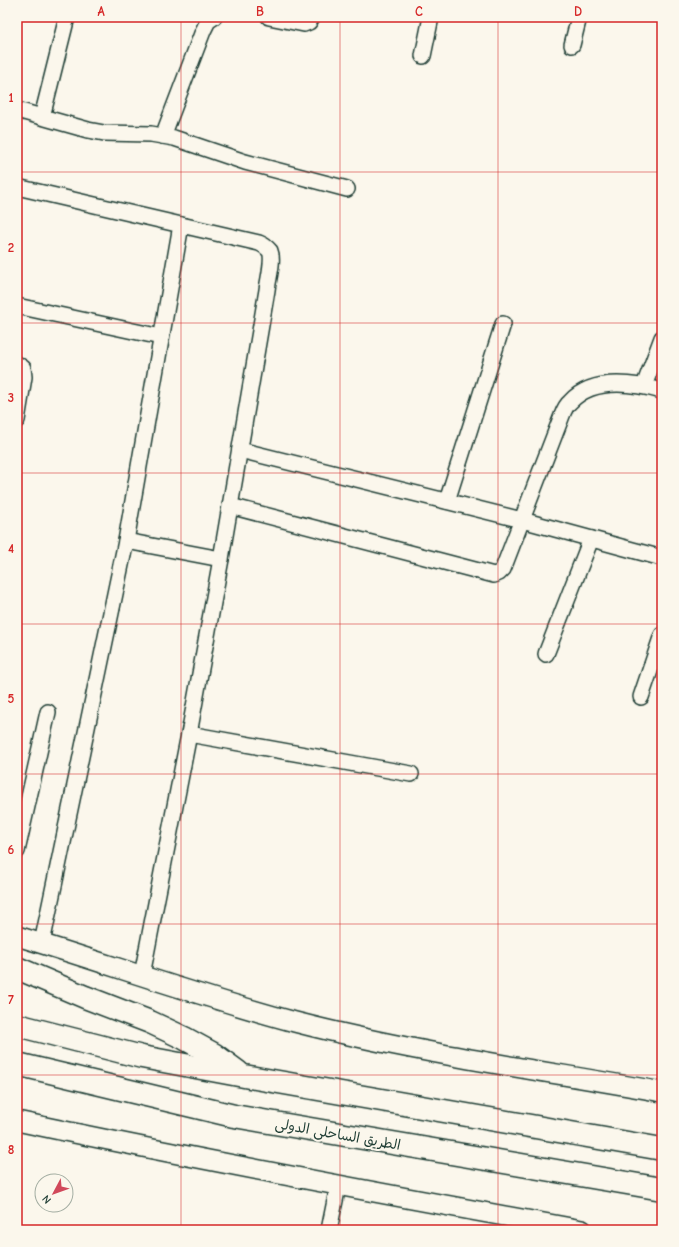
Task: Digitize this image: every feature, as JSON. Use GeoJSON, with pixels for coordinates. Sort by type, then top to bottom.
{"type":"FeatureCollection","features":[{"type":"Feature","properties":{"kind":"highway"},"geometry":{"type":"LineString","coordinates":[[17,968],[85,997],[150,1022],[184,1038],[215,1055],[244,1076]]}},
{"type":"Feature","properties":{"kind":"highway"},"geometry":{"type":"LineString","coordinates":[[17,1025],[142,1057],[662,1148]]}},
{"type":"Feature","properties":{"kind":"highway","name":"الطريق الساحلى الدولى"},"geometry":{"type":"LineString","coordinates":[[17,1064],[234,1116],[662,1189]]}},
{"type":"Feature","properties":{"kind":"street"},"geometry":{"type":"LineString","coordinates":[[42,117],[67,17]]}},
{"type":"Feature","properties":{"kind":"street"},"geometry":{"type":"LineString","coordinates":[[163,136],[203,31],[208,22],[214,17]]}},
{"type":"Feature","properties":{"kind":"street"},"geometry":{"type":"LineString","coordinates":[[269,17],[304,24],[309,22],[312,17]]}},
{"type":"Feature","properties":{"kind":"street"},"geometry":{"type":"LineString","coordinates":[[423,56],[431,17]]}},
{"type":"Feature","properties":{"kind":"street"},"geometry":{"type":"LineString","coordinates":[[572,45],[579,17]]}},
{"type":"Feature","properties":{"kind":"street"},"geometry":{"type":"LineString","coordinates":[[17,110],[104,133],[151,134],[174,138],[245,162],[347,189]]}},
{"type":"Feature","properties":{"kind":"street"},"geometry":{"type":"LineString","coordinates":[[17,187],[260,243],[266,246],[270,252],[271,260],[267,290],[221,560],[142,975]]}},
{"type":"Feature","properties":{"kind":"street"},"geometry":{"type":"LineString","coordinates":[[42,944],[126,541],[180,225]]}},
{"type":"Feature","properties":{"kind":"street"},"geometry":{"type":"LineString","coordinates":[[17,306],[161,336]]}},
{"type":"Feature","properties":{"kind":"street"},"geometry":{"type":"LineString","coordinates":[[447,501],[503,324]]}},
{"type":"Feature","properties":{"kind":"street"},"geometry":{"type":"LineString","coordinates":[[644,386],[662,338]]}},
{"type":"Feature","properties":{"kind":"street"},"geometry":{"type":"LineString","coordinates":[[17,364],[22,368],[24,377],[17,420]]}},
{"type":"Feature","properties":{"kind":"street"},"geometry":{"type":"LineString","coordinates":[[230,506],[494,575],[503,569],[568,403],[589,389],[601,386],[622,384],[644,386],[662,391]]}},
{"type":"Feature","properties":{"kind":"street"},"geometry":{"type":"LineString","coordinates":[[240,450],[522,520],[662,558]]}},
{"type":"Feature","properties":{"kind":"street"},"geometry":{"type":"LineString","coordinates":[[546,654],[591,539]]}},
{"type":"Feature","properties":{"kind":"street"},"geometry":{"type":"LineString","coordinates":[[126,541],[221,560]]}},
{"type":"Feature","properties":{"kind":"street"},"geometry":{"type":"LineString","coordinates":[[640,698],[662,635]]}},
{"type":"Feature","properties":{"kind":"street"},"geometry":{"type":"LineString","coordinates":[[17,851],[48,712]]}},
{"type":"Feature","properties":{"kind":"street"},"geometry":{"type":"LineString","coordinates":[[189,734],[411,774]]}},
{"type":"Feature","properties":{"kind":"street"},"geometry":{"type":"LineString","coordinates":[[17,936],[218,1000],[295,1022],[373,1040],[662,1092]]}},
{"type":"Feature","properties":{"kind":"street"},"geometry":{"type":"LineString","coordinates":[[17,1121],[121,1144],[338,1186],[582,1230]]}},
{"type":"Feature","properties":{"kind":"street"},"geometry":{"type":"LineString","coordinates":[[329,1230],[338,1186]]}}]}
